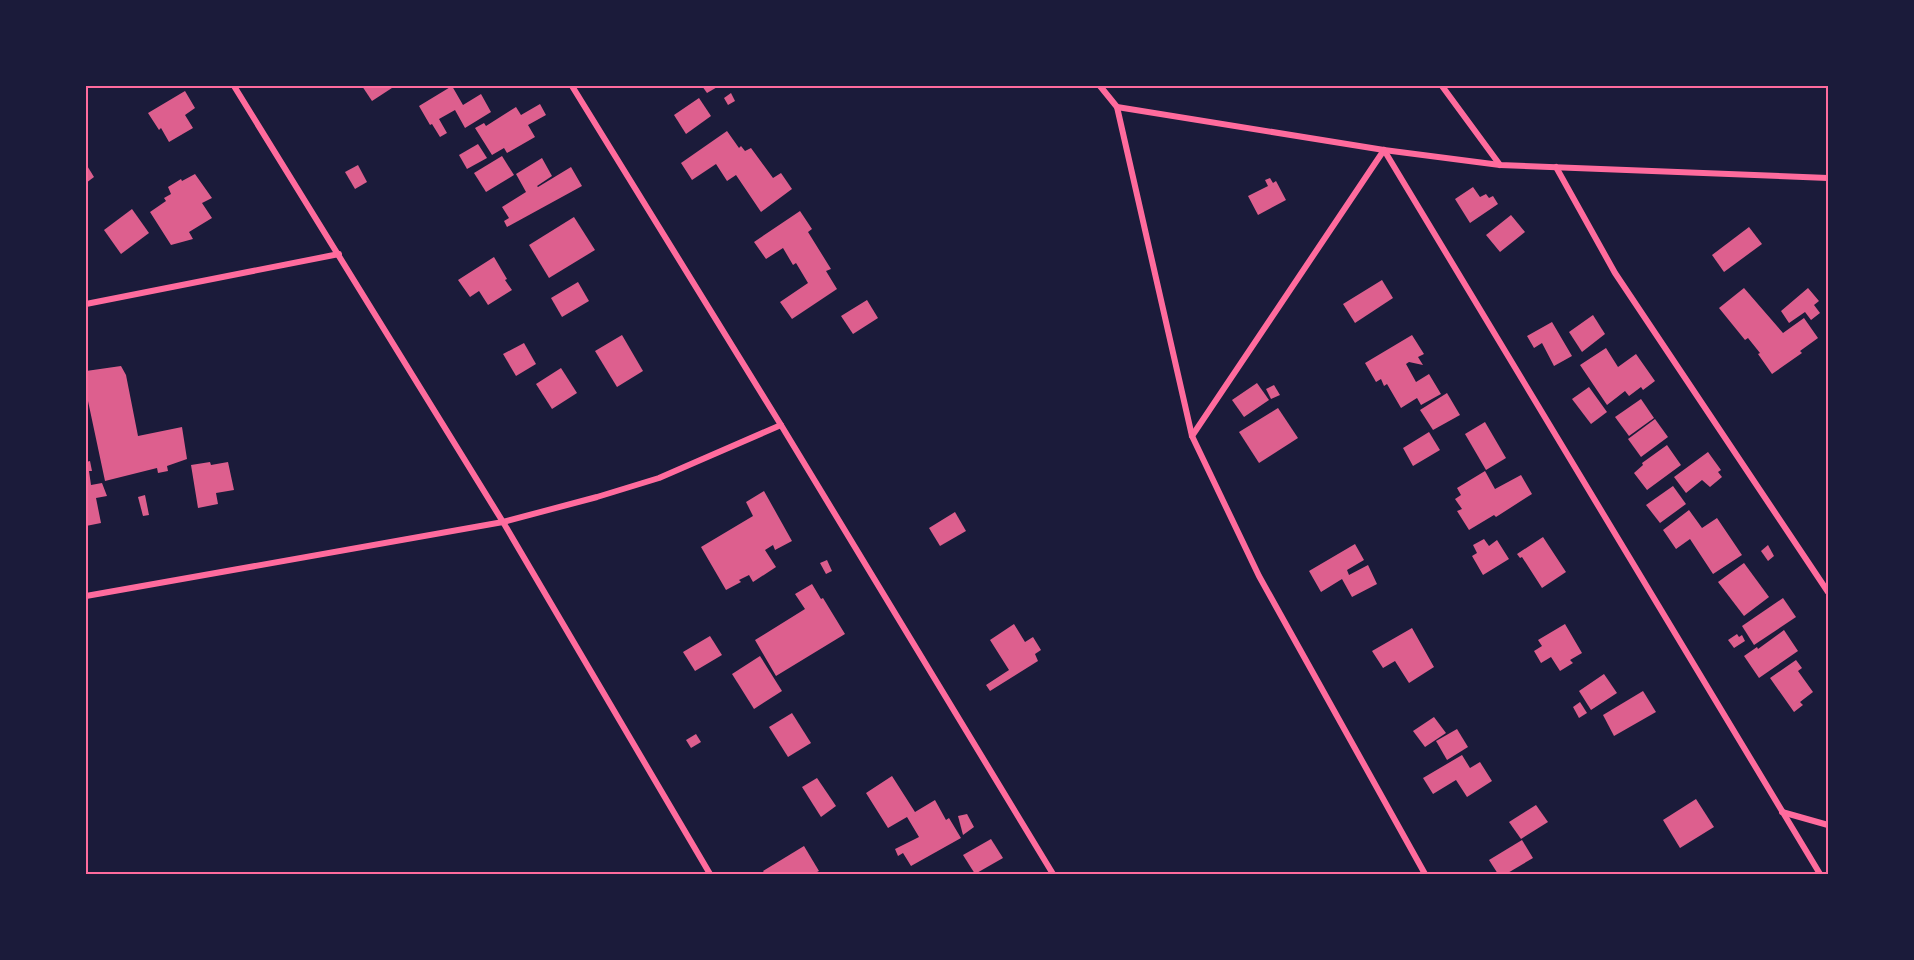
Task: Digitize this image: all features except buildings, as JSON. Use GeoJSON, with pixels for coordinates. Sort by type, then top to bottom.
{"type":"FeatureCollection","features":[{"type":"Feature","properties":{"kind":"street"},"geometry":{"type":"LineString","coordinates":[[234,86],[503,522],[710,874]]}},
{"type":"Feature","properties":{"kind":"street"},"geometry":{"type":"LineString","coordinates":[[572,86],[1053,874]]}},
{"type":"Feature","properties":{"kind":"street"},"geometry":{"type":"LineString","coordinates":[[1100,86],[1117,107],[1192,436],[1259,576],[1425,874]]}},
{"type":"Feature","properties":{"kind":"street"},"geometry":{"type":"LineString","coordinates":[[1442,86],[1500,165]]}},
{"type":"Feature","properties":{"kind":"street"},"geometry":{"type":"LineString","coordinates":[[1117,107],[1384,150],[1500,165],[1828,178]]}},
{"type":"Feature","properties":{"kind":"street"},"geometry":{"type":"LineString","coordinates":[[1192,436],[1384,150]]}},
{"type":"Feature","properties":{"kind":"street"},"geometry":{"type":"LineString","coordinates":[[1384,150],[1820,874]]}},
{"type":"Feature","properties":{"kind":"street"},"geometry":{"type":"LineString","coordinates":[[1556,167],[1615,273],[1828,592]]}},
{"type":"Feature","properties":{"kind":"street"},"geometry":{"type":"LineString","coordinates":[[86,304],[339,254]]}},
{"type":"Feature","properties":{"kind":"street"},"geometry":{"type":"LineString","coordinates":[[86,596],[503,522],[659,478],[781,425]]}},
{"type":"Feature","properties":{"kind":"street"},"geometry":{"type":"LineString","coordinates":[[1781,812],[1828,825]]}}]}
